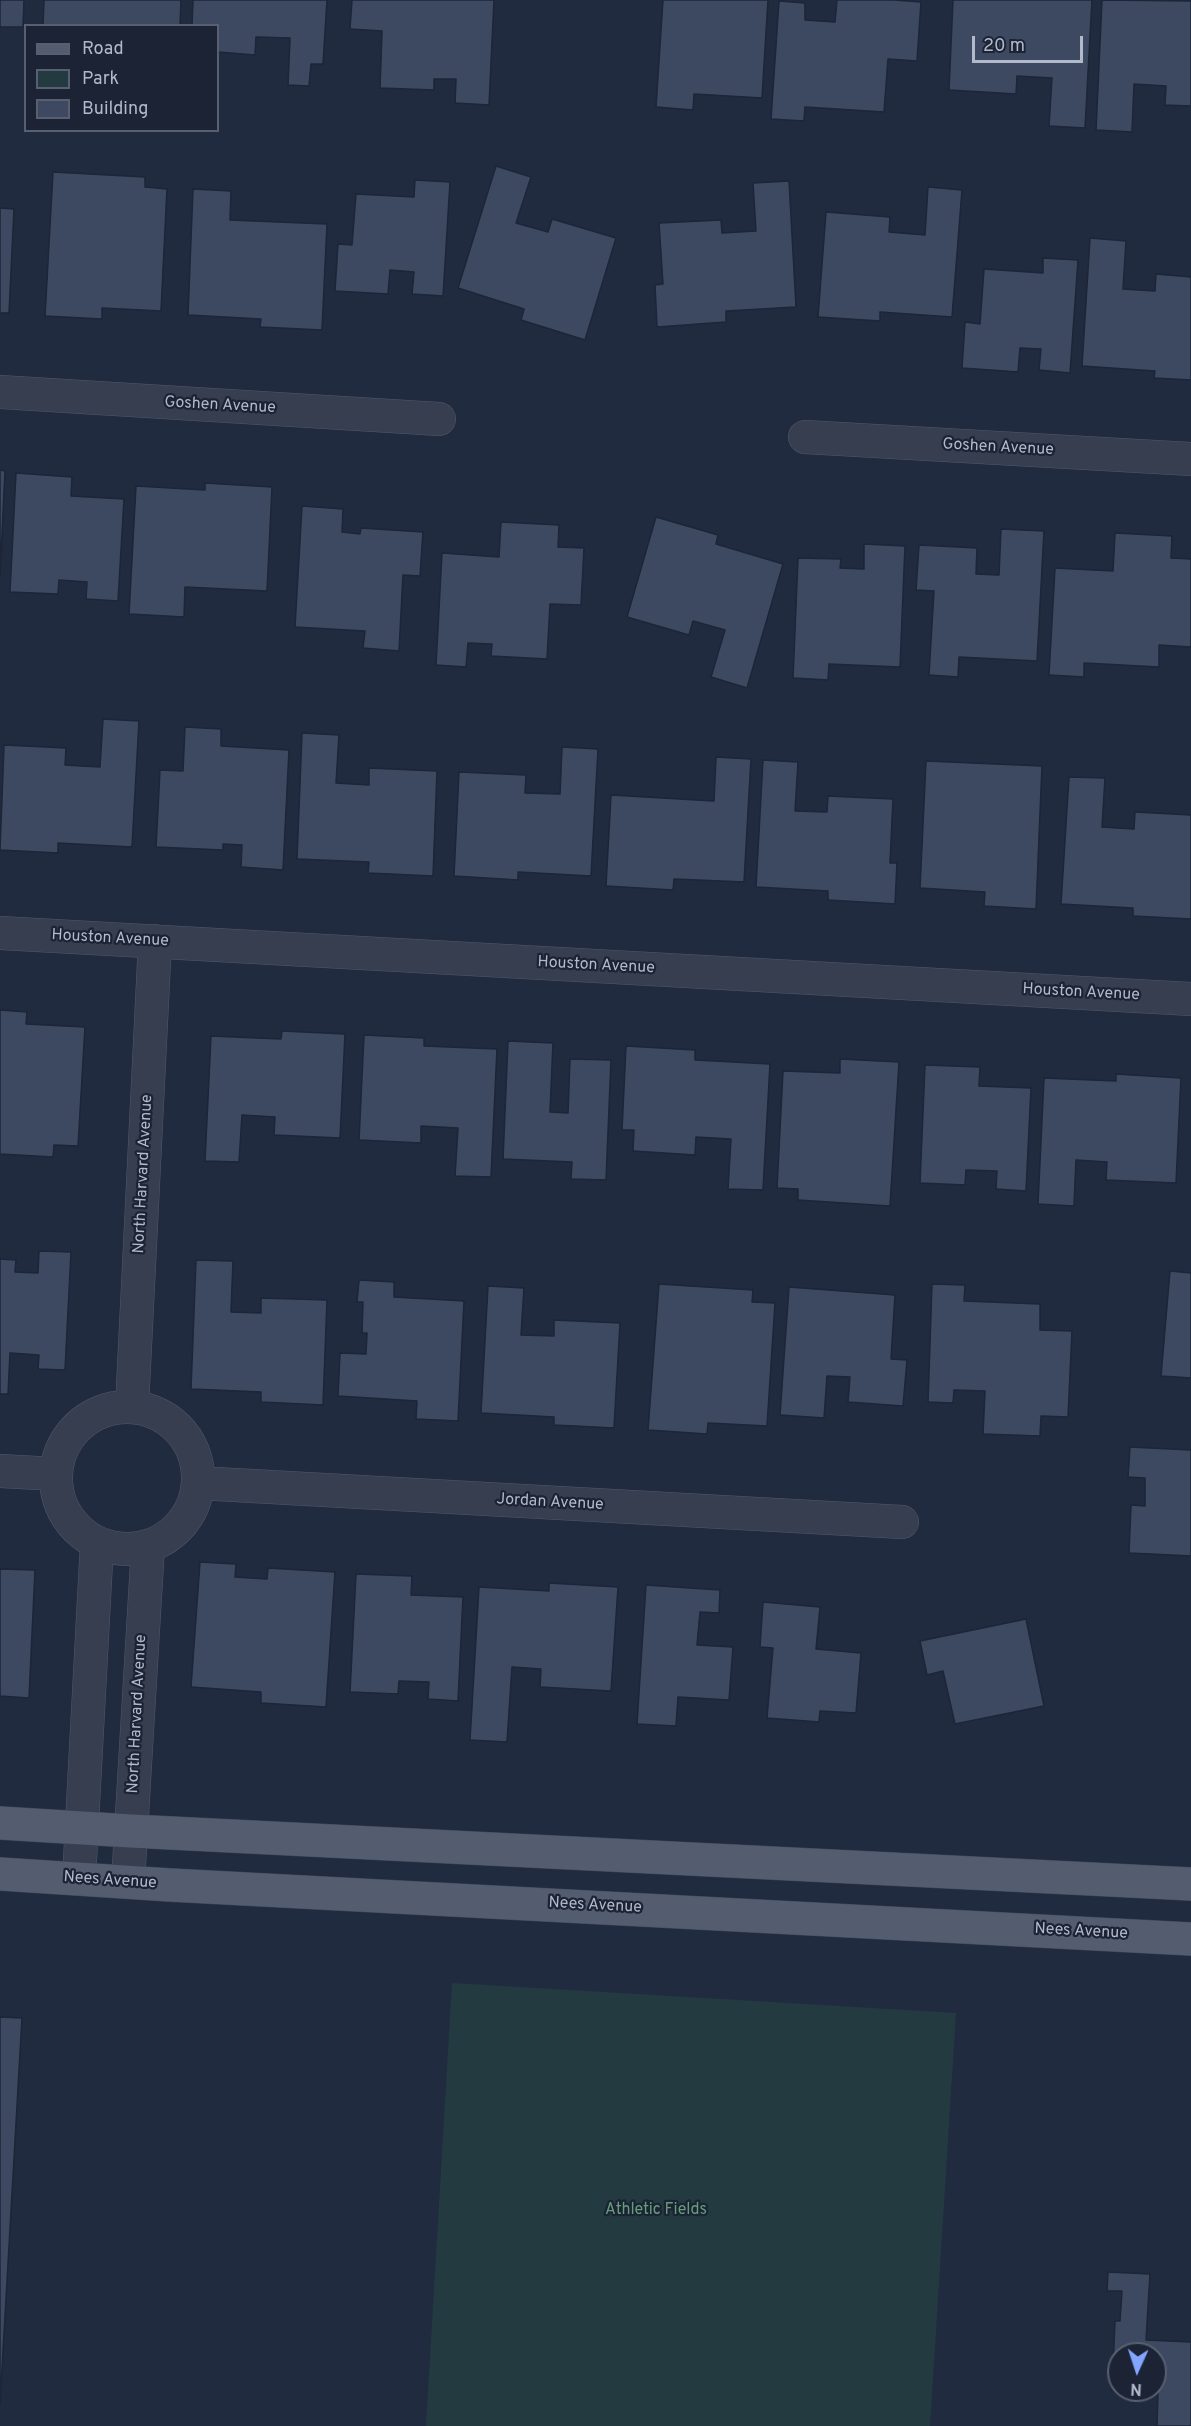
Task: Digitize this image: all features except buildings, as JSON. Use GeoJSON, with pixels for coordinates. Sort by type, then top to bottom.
{"type":"FeatureCollection","features":[{"type":"Feature","properties":{"kind":"main road"},"geometry":{"type":"LineString","coordinates":[[0,1822],[131,1831],[1191,1884]]}},
{"type":"Feature","properties":{"kind":"main road","name":"Nees Avenue"},"geometry":{"type":"LineString","coordinates":[[0,1874],[1191,1939]]}},
{"type":"Feature","properties":{"kind":"street","name":"Goshen Avenue"},"geometry":{"type":"LineString","coordinates":[[0,392],[439,419]]}},
{"type":"Feature","properties":{"kind":"street","name":"Goshen Avenue"},"geometry":{"type":"LineString","coordinates":[[805,437],[1191,459]]}},
{"type":"Feature","properties":{"kind":"street","name":"Houston Avenue"},"geometry":{"type":"LineString","coordinates":[[0,933],[1191,999]]}},
{"type":"Feature","properties":{"kind":"street","name":"North Harvard Avenue"},"geometry":{"type":"LineString","coordinates":[[132,1407],[155,941]]}},
{"type":"Feature","properties":{"kind":"street"},"geometry":{"type":"LineString","coordinates":[[132,1407],[159,1415],[181,1432],[191,1447],[197,1465],[198,1483],[193,1504],[182,1522],[167,1536],[148,1546],[131,1549],[114,1548],[98,1543],[80,1531],[66,1514],[58,1495],[56,1473],[63,1447],[80,1425],[105,1411],[132,1407]]}},
{"type":"Feature","properties":{"kind":"street"},"geometry":{"type":"LineString","coordinates":[[0,1471],[56,1473]]}},
{"type":"Feature","properties":{"kind":"street","name":"Jordan Avenue"},"geometry":{"type":"LineString","coordinates":[[198,1483],[902,1522]]}},
{"type":"Feature","properties":{"kind":"street"},"geometry":{"type":"LineString","coordinates":[[79,1879],[98,1543]]}},
{"type":"Feature","properties":{"kind":"street","name":"North Harvard Avenue"},"geometry":{"type":"LineString","coordinates":[[128,1882],[148,1546]]}},
{"type":"Feature","properties":{"kind":"green space","name":"Athletic Fields"},"geometry":{"type":"Polygon","coordinates":[[[452,1983],[956,2013],[930,2426],[426,2426],[452,1983]]]}}]}
